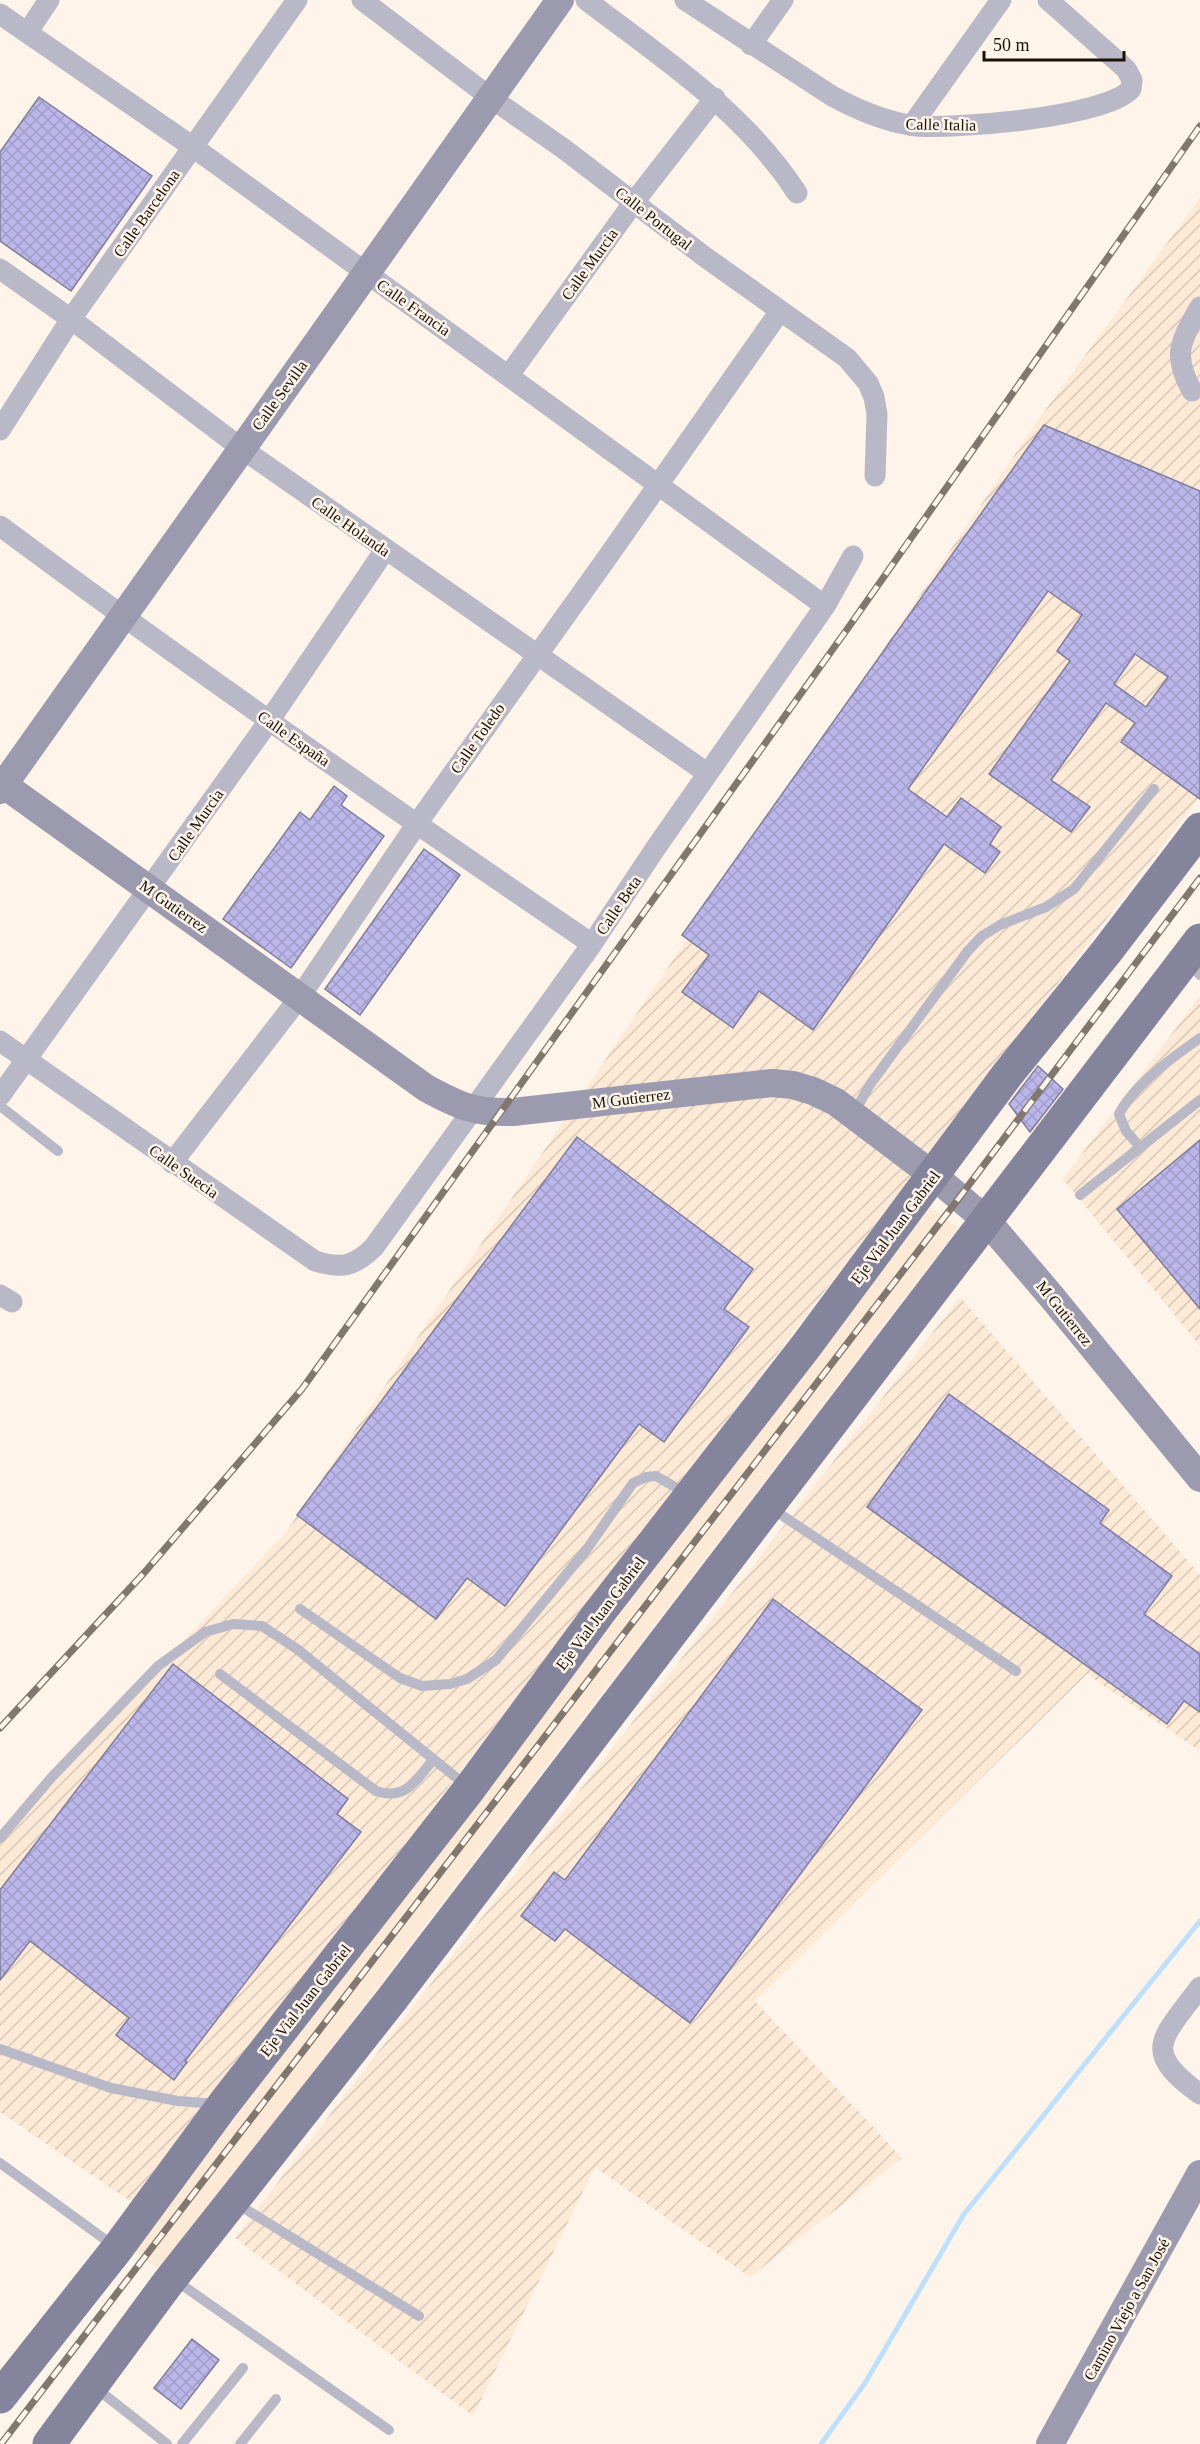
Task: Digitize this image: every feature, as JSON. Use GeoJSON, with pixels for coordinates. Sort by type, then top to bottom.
{"type":"FeatureCollection","features":[{"type":"Feature","properties":{"kind":"main road","name":"Eje Vial Juan Gabriel"},"geometry":{"type":"LineString","coordinates":[[0,2397],[117,2249],[223,2105],[470,1788],[690,1495],[806,1346],[1007,1075],[1107,951],[1200,829]]}},
{"type":"Feature","properties":{"kind":"main road"},"geometry":{"type":"LineString","coordinates":[[49,2444],[172,2278],[392,1999],[987,1221],[1195,958]]}},
{"type":"Feature","properties":{"kind":"street"},"geometry":{"type":"LineString","coordinates":[[27,33],[49,0]]}},
{"type":"Feature","properties":{"kind":"street","name":"Calle Barcelona"},"geometry":{"type":"LineString","coordinates":[[0,430],[71,319],[297,0]]}},
{"type":"Feature","properties":{"kind":"street","name":"Calle Portugal"},"geometry":{"type":"LineString","coordinates":[[362,0],[491,98],[564,149],[780,311],[847,358],[868,383],[877,414],[875,476]]}},
{"type":"Feature","properties":{"kind":"street","name":"Calle Sevilla"},"geometry":{"type":"LineString","coordinates":[[1,786],[560,0]]}},
{"type":"Feature","properties":{"kind":"street"},"geometry":{"type":"LineString","coordinates":[[586,0],[715,98],[762,145],[797,193]]}},
{"type":"Feature","properties":{"kind":"street","name":"Calle Italia"},"geometry":{"type":"LineString","coordinates":[[685,0],[751,45],[857,110],[912,125],[960,126],[995,124],[1082,108],[1121,98],[1133,85],[1126,69],[1048,0]]}},
{"type":"Feature","properties":{"kind":"street"},"geometry":{"type":"LineString","coordinates":[[751,45],[783,0]]}},
{"type":"Feature","properties":{"kind":"street"},"geometry":{"type":"LineString","coordinates":[[912,125],[1001,0]]}},
{"type":"Feature","properties":{"kind":"street","name":"Calle Francia"},"geometry":{"type":"LineString","coordinates":[[0,14],[193,147],[825,606]]}},
{"type":"Feature","properties":{"kind":"street","name":"Calle Murcia"},"geometry":{"type":"LineString","coordinates":[[509,375],[634,202],[715,98]]}},
{"type":"Feature","properties":{"kind":"street","name":"Calle Holanda"},"geometry":{"type":"LineString","coordinates":[[0,269],[71,319],[241,448],[708,773]]}},
{"type":"Feature","properties":{"kind":"street"},"geometry":{"type":"LineString","coordinates":[[1196,394],[1182,373],[1179,357],[1181,344],[1200,307]]}},
{"type":"Feature","properties":{"kind":"street","name":"Calle Toledo"},"geometry":{"type":"LineString","coordinates":[[172,1163],[299,998],[416,825],[780,311]]}},
{"type":"Feature","properties":{"kind":"street","name":"Calle España"},"geometry":{"type":"LineString","coordinates":[[0,526],[123,617],[416,825],[592,944]]}},
{"type":"Feature","properties":{"kind":"street","name":"Calle Murcia"},"geometry":{"type":"LineString","coordinates":[[0,1096],[269,721],[385,550]]}},
{"type":"Feature","properties":{"kind":"street","name":"Calle Beta"},"geometry":{"type":"LineString","coordinates":[[374,1247],[592,944],[825,606],[853,556]]}},
{"type":"Feature","properties":{"kind":"street","name":"M Gutierrez"},"geometry":{"type":"LineString","coordinates":[[1,786],[150,889],[426,1088],[473,1111],[513,1112],[772,1083],[793,1085],[836,1102],[934,1176],[987,1221],[1200,1478]]}},
{"type":"Feature","properties":{"kind":"street","name":"Calle Suecia"},"geometry":{"type":"LineString","coordinates":[[0,1041],[315,1261],[327,1265],[350,1265],[361,1260],[374,1247]]}},
{"type":"Feature","properties":{"kind":"street"},"geometry":{"type":"LineString","coordinates":[[1200,1987],[1167,2032],[1162,2045],[1165,2062],[1171,2072],[1200,2094]]}},
{"type":"Feature","properties":{"kind":"street","name":"Camino Viejo a San José"},"geometry":{"type":"LineString","coordinates":[[1050,2444],[1200,2174]]}},
{"type":"Feature","properties":{"kind":"lane"},"geometry":{"type":"LineString","coordinates":[[853,1115],[870,1086],[967,951],[982,936],[1000,925],[1063,899],[1074,889],[1154,789]]}},
{"type":"Feature","properties":{"kind":"lane"},"geometry":{"type":"LineString","coordinates":[[1140,1147],[1126,1131],[1119,1114],[1125,1102],[1166,1064],[1200,1038]]}},
{"type":"Feature","properties":{"kind":"lane"},"geometry":{"type":"LineString","coordinates":[[1080,1195],[1200,1100]]}},
{"type":"Feature","properties":{"kind":"lane"},"geometry":{"type":"LineString","coordinates":[[0,1106],[58,1151]]}},
{"type":"Feature","properties":{"kind":"lane"},"geometry":{"type":"LineString","coordinates":[[300,1609],[400,1678],[422,1686],[450,1684],[467,1678],[496,1660],[587,1549],[633,1483],[646,1477],[656,1476],[690,1495]]}},
{"type":"Feature","properties":{"kind":"lane"},"geometry":{"type":"LineString","coordinates":[[768,1506],[1016,1671]]}},
{"type":"Feature","properties":{"kind":"lane"},"geometry":{"type":"LineString","coordinates":[[0,1838],[51,1778],[158,1666],[205,1632],[234,1624],[262,1626],[297,1649],[470,1788]]}},
{"type":"Feature","properties":{"kind":"lane"},"geometry":{"type":"LineString","coordinates":[[220,1674],[376,1791],[387,1795],[409,1788],[433,1760]]}},
{"type":"Feature","properties":{"kind":"lane"},"geometry":{"type":"LineString","coordinates":[[0,2049],[111,2088],[178,2101],[223,2105]]}},
{"type":"Feature","properties":{"kind":"lane"},"geometry":{"type":"LineString","coordinates":[[0,2163],[117,2249]]}},
{"type":"Feature","properties":{"kind":"lane"},"geometry":{"type":"LineString","coordinates":[[234,2202],[419,2316]]}},
{"type":"Feature","properties":{"kind":"lane"},"geometry":{"type":"LineString","coordinates":[[172,2278],[389,2430]]}},
{"type":"Feature","properties":{"kind":"lane"},"geometry":{"type":"LineString","coordinates":[[182,2444],[243,2368]]}},
{"type":"Feature","properties":{"kind":"lane"},"geometry":{"type":"LineString","coordinates":[[94,2386],[167,2444]]}},
{"type":"Feature","properties":{"kind":"lane"},"geometry":{"type":"LineString","coordinates":[[240,2444],[276,2399]]}},
{"type":"Feature","properties":{"kind":"shaded area"},"geometry":{"type":"Polygon","coordinates":[[[1200,198],[1200,796],[133,2203],[0,2112],[0,1836],[286,1532],[1041,416],[1200,198]]]}},
{"type":"Feature","properties":{"kind":"shaded area"},"geometry":{"type":"Polygon","coordinates":[[[1200,996],[1200,1346],[1063,1179],[1200,996]]]}},
{"type":"Feature","properties":{"kind":"shaded area"},"geometry":{"type":"Polygon","coordinates":[[[931,1207],[958,1228],[161,2271],[134,2250],[931,1207]]]}},
{"type":"Feature","properties":{"kind":"shaded area"},"geometry":{"type":"Polygon","coordinates":[[[960,1297],[1200,1575],[1200,1751],[1087,1674],[755,2001],[902,2158],[750,2277],[595,2167],[473,2416],[235,2238],[960,1297]]]}},
{"type":"Feature","properties":{"kind":"building"},"geometry":{"type":"Polygon","coordinates":[[[39,97],[152,176],[71,291],[0,241],[0,152],[39,97]]]}},
{"type":"Feature","properties":{"kind":"building"},"geometry":{"type":"Polygon","coordinates":[[[1044,425],[1200,491],[1200,799],[1121,742],[1135,723],[1106,703],[1051,780],[1090,807],[1071,832],[989,774],[1070,661],[1057,651],[1082,615],[1048,591],[908,789],[947,817],[961,798],[1001,827],[990,844],[1000,852],[985,873],[944,844],[813,1030],[759,991],[733,1028],[682,992],[709,955],[682,935],[1044,425]],[[1135,654],[1114,684],[1146,707],[1168,677],[1135,654]]]}},
{"type":"Feature","properties":{"kind":"building"},"geometry":{"type":"Polygon","coordinates":[[[334,786],[347,796],[341,805],[384,836],[291,968],[223,919],[300,812],[310,820],[334,786]]]}},
{"type":"Feature","properties":{"kind":"building"},"geometry":{"type":"Polygon","coordinates":[[[424,849],[460,875],[360,1015],[325,989],[424,849]]]}},
{"type":"Feature","properties":{"kind":"building"},"geometry":{"type":"Polygon","coordinates":[[[1038,1066],[1063,1089],[1030,1132],[1009,1104],[1038,1066]]]}},
{"type":"Feature","properties":{"kind":"building"},"geometry":{"type":"Polygon","coordinates":[[[577,1137],[753,1269],[724,1309],[749,1327],[664,1442],[639,1424],[505,1606],[467,1578],[436,1619],[297,1515],[577,1137]]]}},
{"type":"Feature","properties":{"kind":"building"},"geometry":{"type":"Polygon","coordinates":[[[1200,1140],[1200,1309],[1117,1209],[1200,1140]]]}},
{"type":"Feature","properties":{"kind":"building"},"geometry":{"type":"Polygon","coordinates":[[[949,1394],[1109,1510],[1100,1523],[1172,1576],[1144,1614],[1200,1654],[1200,1712],[1184,1701],[1167,1724],[867,1507],[949,1394]]]}},
{"type":"Feature","properties":{"kind":"building"},"geometry":{"type":"Polygon","coordinates":[[[773,1599],[922,1710],[690,2023],[565,1929],[555,1941],[521,1916],[554,1872],[565,1880],[773,1599]]]}},
{"type":"Feature","properties":{"kind":"building"},"geometry":{"type":"Polygon","coordinates":[[[173,1664],[348,1799],[337,1814],[361,1832],[185,2061],[187,2062],[174,2080],[116,2035],[129,2018],[30,1941],[0,1980],[0,1890],[173,1664]]]}},
{"type":"Feature","properties":{"kind":"building"},"geometry":{"type":"Polygon","coordinates":[[[192,2339],[219,2360],[181,2409],[154,2388],[192,2339]]]}},
{"type":"Feature","properties":{"kind":"waterway"},"geometry":{"type":"LineString","coordinates":[[821,2444],[865,2383],[964,2214],[1200,1921]]}},
{"type":"Feature","properties":{"kind":"railway"},"geometry":{"type":"LineString","coordinates":[[0,1728],[144,1573],[302,1389],[848,628],[1200,126]]}},
{"type":"Feature","properties":{"kind":"railway"},"geometry":{"type":"LineString","coordinates":[[1,2444],[959,1198],[1200,878]]}}]}
